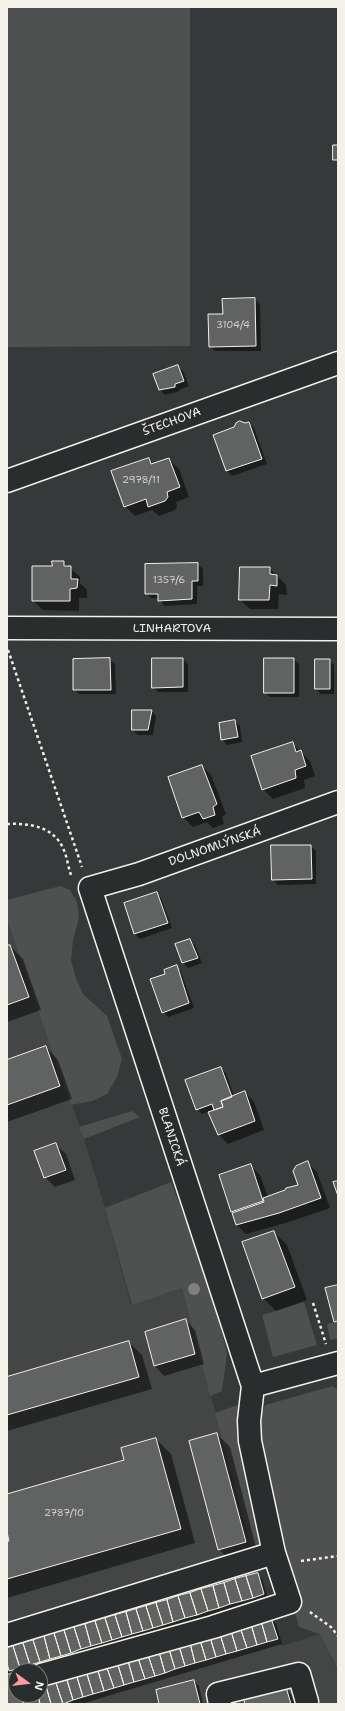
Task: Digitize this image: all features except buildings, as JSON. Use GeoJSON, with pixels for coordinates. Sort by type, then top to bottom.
{"type":"FeatureCollection","features":[{"type":"Feature","properties":{"kind":"street","name":"ŠTECHOVA"},"geometry":{"type":"LineString","coordinates":[[7,481],[338,363]]}},
{"type":"Feature","properties":{"kind":"street","name":"LINHARTOVA"},"geometry":{"type":"LineString","coordinates":[[7,628],[338,629]]}},
{"type":"Feature","properties":{"kind":"street","name":"DOLNOMLÝNSKÁ"},"geometry":{"type":"LineString","coordinates":[[81,884],[139,874],[338,802]]}},
{"type":"Feature","properties":{"kind":"street","name":"BLANICKÁ"},"geometry":{"type":"LineString","coordinates":[[81,884],[253,1386]]}},
{"type":"Feature","properties":{"kind":"street"},"geometry":{"type":"LineString","coordinates":[[48,1673],[213,1626],[290,1602],[277,1560],[250,1441],[249,1421],[253,1386],[332,1355]]}},
{"type":"Feature","properties":{"kind":"street"},"geometry":{"type":"LineString","coordinates":[[7,1635],[277,1560]]}},
{"type":"Feature","properties":{"kind":"street"},"geometry":{"type":"LineString","coordinates":[[220,1704],[218,1694],[299,1674],[307,1702]]}},
{"type":"Feature","properties":{"kind":"path"},"geometry":{"type":"LineString","coordinates":[[7,648],[85,877],[81,884]]}},
{"type":"Feature","properties":{"kind":"path"},"geometry":{"type":"LineString","coordinates":[[7,824],[26,823],[51,833],[63,848],[81,884]]}},
{"type":"Feature","properties":{"kind":"path"},"geometry":{"type":"LineString","coordinates":[[313,1303],[332,1355]]}},
{"type":"Feature","properties":{"kind":"path"},"geometry":{"type":"LineString","coordinates":[[277,1560],[338,1556]]}},
{"type":"Feature","properties":{"kind":"path"},"geometry":{"type":"LineString","coordinates":[[290,1602],[310,1612],[331,1627],[338,1636]]}},
{"type":"Feature","properties":{"kind":"shaded area"},"geometry":{"type":"Polygon","coordinates":[[[7,7],[190,7],[190,346],[7,347],[7,7]]]}},
{"type":"Feature","properties":{"kind":"shaded area"},"geometry":{"type":"Polygon","coordinates":[[[60,886],[70,890],[77,902],[79,918],[73,940],[71,960],[76,978],[83,994],[107,1016],[122,1059],[117,1077],[107,1094],[92,1101],[71,1105],[7,920],[7,900],[60,886]]]}},
{"type":"Feature","properties":{"kind":"shaded area"},"geometry":{"type":"Polygon","coordinates":[[[7,921],[84,1139],[105,1208],[131,1305],[182,1288],[252,1549],[7,1625],[7,921]]]}},
{"type":"Feature","properties":{"kind":"shaded area"},"geometry":{"type":"Polygon","coordinates":[[[132,1111],[140,1117],[84,1139],[79,1127],[132,1111]]]}},
{"type":"Feature","properties":{"kind":"shaded area"},"geometry":{"type":"Polygon","coordinates":[[[171,1182],[208,1278],[227,1353],[222,1391],[210,1396],[182,1288],[132,1305],[105,1208],[171,1182]]]}},
{"type":"Feature","properties":{"kind":"shaded area"},"geometry":{"type":"Polygon","coordinates":[[[304,1302],[317,1345],[273,1357],[262,1315],[304,1302]]]}},
{"type":"Feature","properties":{"kind":"shaded area"},"geometry":{"type":"Polygon","coordinates":[[[338,1321],[338,1338],[330,1340],[327,1324],[338,1321]]]}},
{"type":"Feature","properties":{"kind":"shaded area"},"geometry":{"type":"Polygon","coordinates":[[[333,1386],[338,1391],[338,1670],[320,1634],[299,1627],[251,1441],[265,1405],[333,1386]]]}},
{"type":"Feature","properties":{"kind":"shaded area"},"geometry":{"type":"Polygon","coordinates":[[[243,1403],[264,1544],[252,1549],[215,1413],[243,1403]]]}},
{"type":"Feature","properties":{"kind":"shaded area"},"geometry":{"type":"Polygon","coordinates":[[[258,1570],[278,1639],[282,1646],[320,1634],[338,1672],[338,1704],[7,1704],[7,1645],[258,1570]]]}}]}
